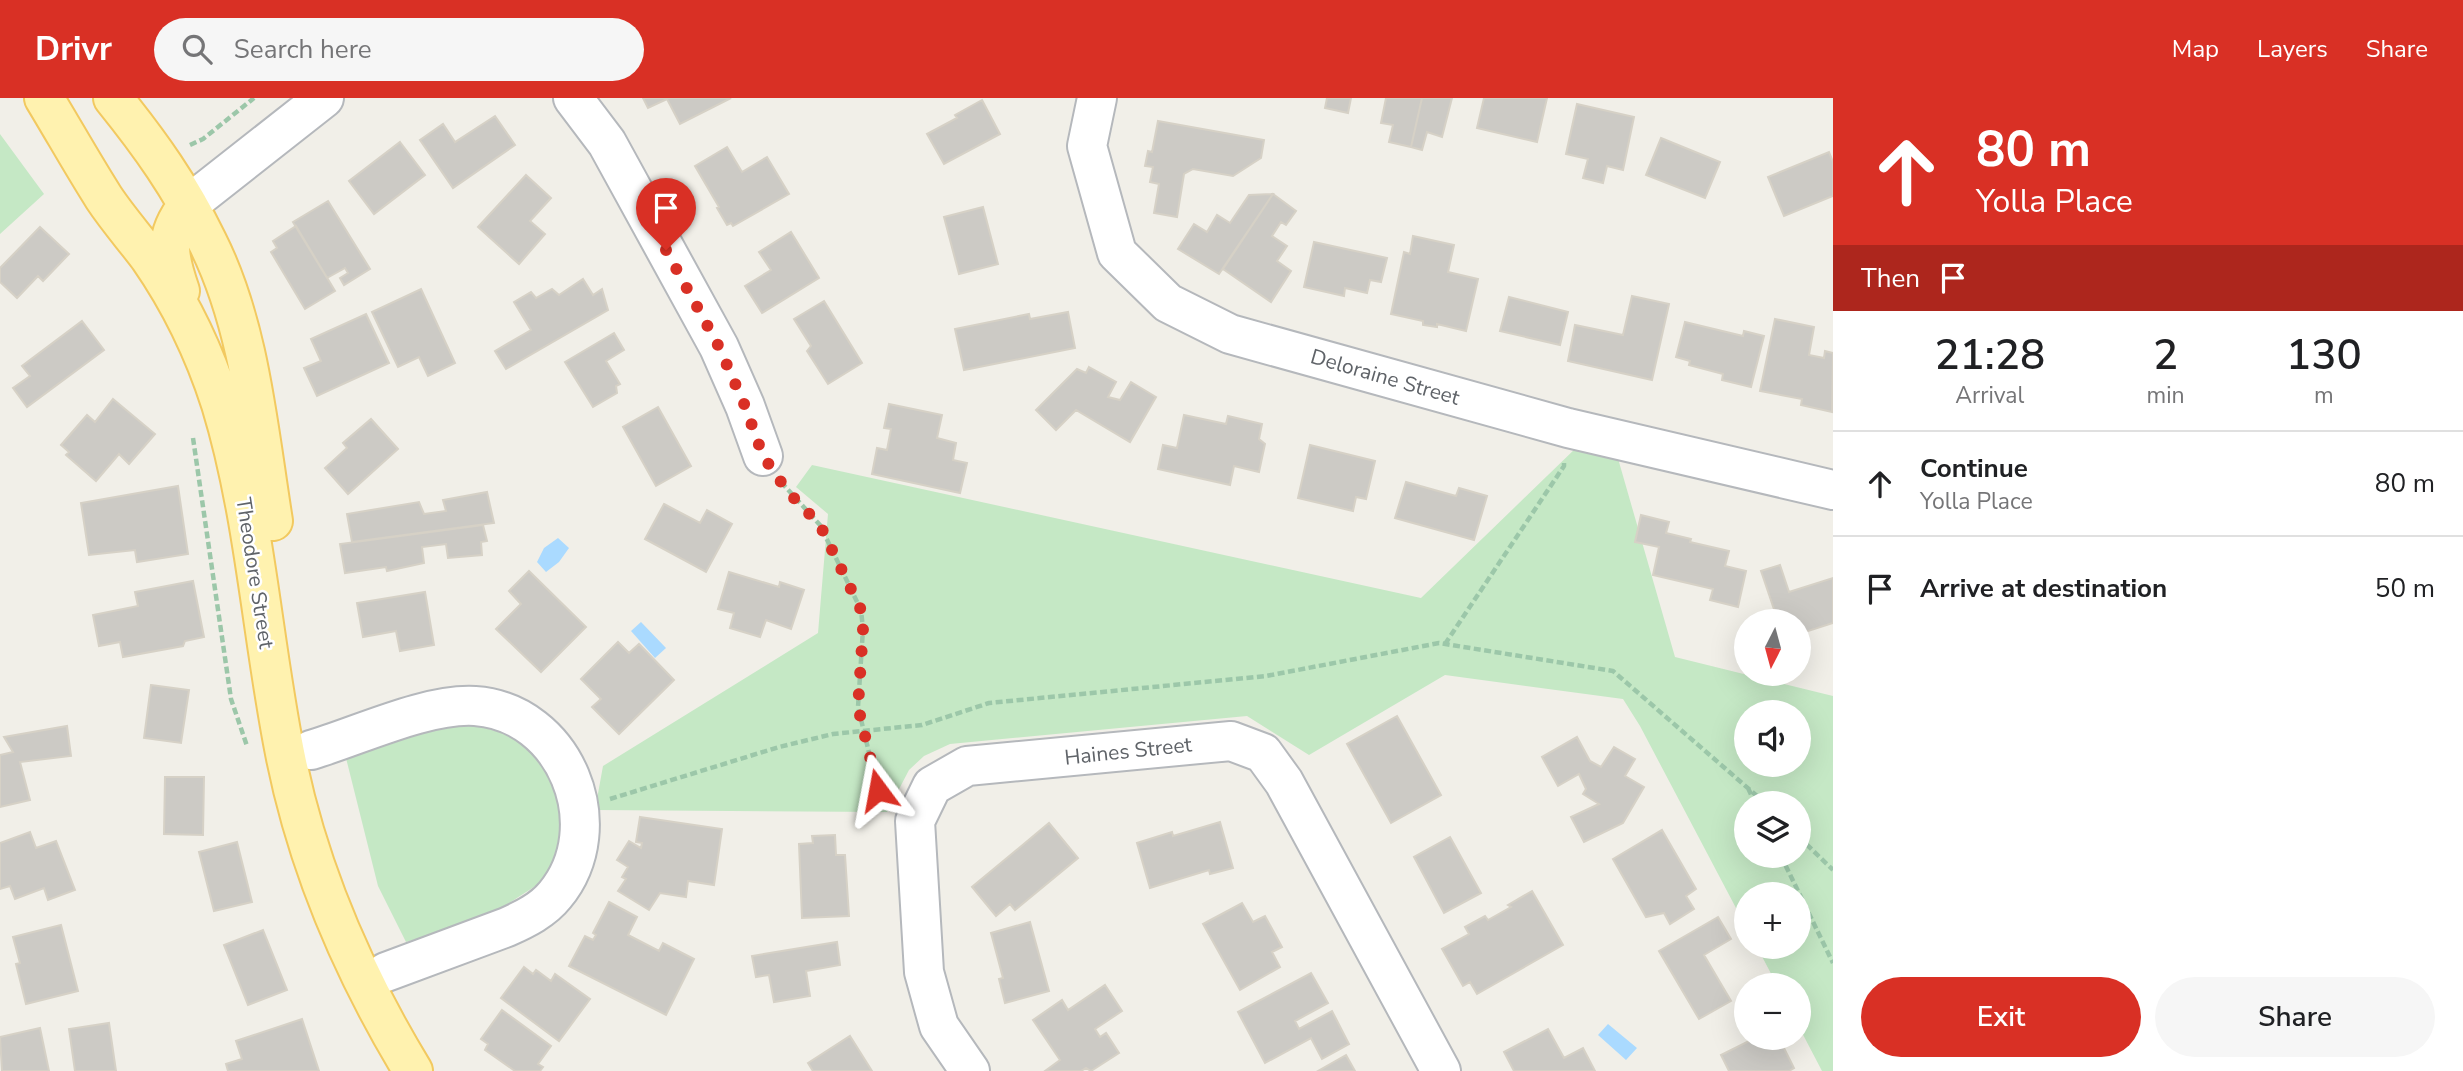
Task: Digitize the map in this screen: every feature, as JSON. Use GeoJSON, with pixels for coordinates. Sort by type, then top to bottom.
{"type":"FeatureCollection","features":[{"type":"Feature","properties":{"kind":"main road","name":"Theodore Street"},"geometry":{"type":"LineString","coordinates":[[44,98],[105,199],[168,286],[192,326],[208,366],[232,444],[256,495]]}},
{"type":"Feature","properties":{"kind":"main road","name":"Theodore Street"},"geometry":{"type":"LineString","coordinates":[[113,98],[157,154],[188,205],[207,241],[230,302],[246,359],[256,495],[298,752],[334,877],[413,1071]]}},
{"type":"Feature","properties":{"kind":"main road"},"geometry":{"type":"LineString","coordinates":[[131,234],[188,205]]}},
{"type":"Feature","properties":{"kind":"main road"},"geometry":{"type":"LineString","coordinates":[[188,205],[175,223],[169,252],[171,267],[192,326]]}},
{"type":"Feature","properties":{"kind":"main road"},"geometry":{"type":"LineString","coordinates":[[208,366],[226,351],[230,302]]}},
{"type":"Feature","properties":{"kind":"main road","name":"Theodore Street"},"geometry":{"type":"LineString","coordinates":[[375,977],[411,1031],[432,1071]]}},
{"type":"Feature","properties":{"kind":"street"},"geometry":{"type":"LineString","coordinates":[[188,205],[324,98]]}},
{"type":"Feature","properties":{"kind":"street"},"geometry":{"type":"LineString","coordinates":[[573,98],[607,143],[719,347],[763,456]]}},
{"type":"Feature","properties":{"kind":"street","name":"Deloraine Street"},"geometry":{"type":"LineString","coordinates":[[1097,98],[1087,146],[1117,253],[1167,303],[1230,334],[1568,428],[1833,489]]}},
{"type":"Feature","properties":{"kind":"street"},"geometry":{"type":"LineString","coordinates":[[298,752],[436,709],[476,706],[521,721],[556,751],[570,775],[580,808],[581,825],[574,859],[562,885],[545,905],[507,927],[375,977]]}},
{"type":"Feature","properties":{"kind":"street","name":"Haines Street"},"geometry":{"type":"LineString","coordinates":[[970,1071],[939,1026],[924,972],[915,821],[932,786],[967,766],[1231,741],[1263,752],[1284,782],[1441,1071]]}},
{"type":"Feature","properties":{"kind":"path"},"geometry":{"type":"LineString","coordinates":[[189,145],[203,139],[254,98]]}},
{"type":"Feature","properties":{"kind":"path"},"geometry":{"type":"LineString","coordinates":[[189,425],[231,699],[248,752]]}},
{"type":"Feature","properties":{"kind":"path"},"geometry":{"type":"LineString","coordinates":[[1445,645],[1564,466],[1568,428]]}},
{"type":"Feature","properties":{"kind":"path"},"geometry":{"type":"LineString","coordinates":[[763,456],[788,492],[820,525],[861,610],[863,629],[858,707],[878,790],[886,801],[919,812]]}},
{"type":"Feature","properties":{"kind":"path"},"geometry":{"type":"LineString","coordinates":[[580,808],[833,733],[922,725],[989,703],[1266,676],[1439,643],[1613,671],[1752,791]]}},
{"type":"Feature","properties":{"kind":"path"},"geometry":{"type":"LineString","coordinates":[[1746,785],[1749,791]]}},
{"type":"Feature","properties":{"kind":"path"},"geometry":{"type":"LineString","coordinates":[[1811,849],[1833,870]]}},
{"type":"Feature","properties":{"kind":"path"},"geometry":{"type":"LineString","coordinates":[[1787,868],[1833,963]]}},
{"type":"Feature","properties":{"kind":"green space"},"geometry":{"type":"Polygon","coordinates":[[[0,134],[44,194],[0,234],[0,134]]]}},
{"type":"Feature","properties":{"kind":"green space"},"geometry":{"type":"Polygon","coordinates":[[[1578,446],[1617,455],[1675,657],[1734,672],[1734,686],[1792,686],[1833,696],[1833,1071],[1822,1071],[1811,1050],[1811,973],[1771,973],[1763,959],[1811,959],[1811,882],[1734,882],[1734,904],[1640,726],[1623,699],[1445,675],[1309,755],[1247,716],[950,744],[924,756],[909,770],[887,812],[595,810],[603,766],[818,633],[828,514],[796,487],[812,465],[1421,598],[1578,446]]]}},
{"type":"Feature","properties":{"kind":"green space"},"geometry":{"type":"Polygon","coordinates":[[[466,722],[515,737],[554,771],[566,820],[562,852],[537,885],[481,921],[406,942],[378,886],[345,754],[431,729],[466,722]]]}},
{"type":"Feature","properties":{"kind":"water"},"geometry":{"type":"Polygon","coordinates":[[[558,538],[569,548],[559,562],[546,572],[537,562],[544,548],[558,538]]]}},
{"type":"Feature","properties":{"kind":"water"},"geometry":{"type":"Polygon","coordinates":[[[641,622],[666,648],[655,658],[631,631],[641,622]]]}},
{"type":"Feature","properties":{"kind":"water"},"geometry":{"type":"Polygon","coordinates":[[[1608,1024],[1637,1048],[1626,1060],[1598,1035],[1608,1024]]]}},
{"type":"Feature","properties":{"kind":"building"},"geometry":{"type":"Polygon","coordinates":[[[643,98],[731,98],[680,124],[667,99],[648,108],[643,98]]]}},
{"type":"Feature","properties":{"kind":"building"},"geometry":{"type":"Polygon","coordinates":[[[1327,98],[1351,98],[1348,113],[1325,108],[1327,98]]]}},
{"type":"Feature","properties":{"kind":"building"},"geometry":{"type":"Polygon","coordinates":[[[1386,98],[1422,98],[1411,147],[1389,142],[1393,125],[1381,123],[1386,98]]]}},
{"type":"Feature","properties":{"kind":"building"},"geometry":{"type":"Polygon","coordinates":[[[1422,98],[1452,98],[1442,137],[1427,132],[1422,150],[1411,147],[1422,98]]]}},
{"type":"Feature","properties":{"kind":"building"},"geometry":{"type":"Polygon","coordinates":[[[1484,98],[1547,98],[1537,142],[1477,128],[1484,98]]]}},
{"type":"Feature","properties":{"kind":"building"},"geometry":{"type":"Polygon","coordinates":[[[982,100],[1000,134],[944,164],[927,134],[957,118],[955,115],[982,100]]]}},
{"type":"Feature","properties":{"kind":"building"},"geometry":{"type":"Polygon","coordinates":[[[1577,104],[1634,117],[1623,170],[1607,166],[1603,183],[1583,178],[1588,159],[1566,154],[1577,104]]]}},
{"type":"Feature","properties":{"kind":"building"},"geometry":{"type":"Polygon","coordinates":[[[495,116],[515,145],[453,188],[420,140],[443,124],[455,142],[495,116]]]}},
{"type":"Feature","properties":{"kind":"building"},"geometry":{"type":"Polygon","coordinates":[[[1158,121],[1264,140],[1261,158],[1233,176],[1193,169],[1184,174],[1177,217],[1154,213],[1159,184],[1150,182],[1153,167],[1145,166],[1148,151],[1152,152],[1158,121]]]}},
{"type":"Feature","properties":{"kind":"building"},"geometry":{"type":"Polygon","coordinates":[[[1661,138],[1720,162],[1705,198],[1646,175],[1661,138]]]}},
{"type":"Feature","properties":{"kind":"building"},"geometry":{"type":"Polygon","coordinates":[[[400,142],[425,175],[374,214],[349,181],[400,142]]]}},
{"type":"Feature","properties":{"kind":"building"},"geometry":{"type":"Polygon","coordinates":[[[727,147],[742,172],[767,157],[789,194],[733,226],[731,223],[727,225],[695,166],[727,147]]]}},
{"type":"Feature","properties":{"kind":"building"},"geometry":{"type":"Polygon","coordinates":[[[1829,152],[1833,162],[1833,196],[1784,216],[1768,177],[1829,152]]]}},
{"type":"Feature","properties":{"kind":"building"},"geometry":{"type":"Polygon","coordinates":[[[526,175],[551,198],[530,221],[545,234],[519,264],[478,227],[526,175]]]}},
{"type":"Feature","properties":{"kind":"building"},"geometry":{"type":"Polygon","coordinates":[[[1273,194],[1219,274],[1178,249],[1194,224],[1207,232],[1217,215],[1230,223],[1249,195],[1273,194]]]}},
{"type":"Feature","properties":{"kind":"building"},"geometry":{"type":"Polygon","coordinates":[[[1273,194],[1296,211],[1286,225],[1281,222],[1272,236],[1287,246],[1277,261],[1291,271],[1271,302],[1223,269],[1273,194]]]}},
{"type":"Feature","properties":{"kind":"building"},"geometry":{"type":"Polygon","coordinates":[[[328,201],[370,269],[344,285],[340,278],[348,273],[345,268],[327,278],[293,222],[328,201]]]}},
{"type":"Feature","properties":{"kind":"building"},"geometry":{"type":"Polygon","coordinates":[[[983,207],[998,264],[959,274],[944,217],[983,207]]]}},
{"type":"Feature","properties":{"kind":"building"},"geometry":{"type":"Polygon","coordinates":[[[296,226],[335,291],[305,309],[271,252],[277,248],[273,241],[296,226]]]}},
{"type":"Feature","properties":{"kind":"building"},"geometry":{"type":"Polygon","coordinates":[[[40,227],[69,254],[43,281],[38,276],[17,298],[0,282],[0,268],[40,227]]]}},
{"type":"Feature","properties":{"kind":"building"},"geometry":{"type":"Polygon","coordinates":[[[791,232],[819,278],[762,313],[745,286],[771,270],[759,252],[791,232]]]}},
{"type":"Feature","properties":{"kind":"building"},"geometry":{"type":"Polygon","coordinates":[[[1413,236],[1454,245],[1448,272],[1478,279],[1466,331],[1437,324],[1437,327],[1423,325],[1423,321],[1391,314],[1404,252],[1410,254],[1413,236]]]}},
{"type":"Feature","properties":{"kind":"building"},"geometry":{"type":"Polygon","coordinates":[[[1314,242],[1387,258],[1381,282],[1370,280],[1367,293],[1345,288],[1344,296],[1304,287],[1314,242]]]}},
{"type":"Feature","properties":{"kind":"building"},"geometry":{"type":"Polygon","coordinates":[[[583,279],[593,295],[602,289],[608,310],[506,369],[495,351],[531,330],[514,302],[531,292],[536,298],[552,289],[559,295],[583,279]]]}},
{"type":"Feature","properties":{"kind":"building"},"geometry":{"type":"Polygon","coordinates":[[[421,289],[455,363],[428,376],[419,357],[398,367],[372,312],[421,289]]]}},
{"type":"Feature","properties":{"kind":"building"},"geometry":{"type":"Polygon","coordinates":[[[1632,296],[1669,304],[1652,380],[1568,361],[1575,325],[1623,335],[1632,296]]]}},
{"type":"Feature","properties":{"kind":"building"},"geometry":{"type":"Polygon","coordinates":[[[1509,297],[1568,312],[1560,345],[1500,331],[1509,297]]]}},
{"type":"Feature","properties":{"kind":"building"},"geometry":{"type":"Polygon","coordinates":[[[824,301],[862,363],[828,384],[807,351],[811,346],[794,319],[824,301]]]}},
{"type":"Feature","properties":{"kind":"building"},"geometry":{"type":"Polygon","coordinates":[[[1068,312],[1075,348],[964,370],[955,329],[1029,314],[1030,319],[1068,312]]]}},
{"type":"Feature","properties":{"kind":"building"},"geometry":{"type":"Polygon","coordinates":[[[366,314],[389,363],[317,396],[304,368],[321,361],[311,339],[366,314]]]}},
{"type":"Feature","properties":{"kind":"building"},"geometry":{"type":"Polygon","coordinates":[[[1775,319],[1814,327],[1809,355],[1824,358],[1825,351],[1833,353],[1832,412],[1801,405],[1802,399],[1760,391],[1775,319]]]}},
{"type":"Feature","properties":{"kind":"building"},"geometry":{"type":"Polygon","coordinates":[[[82,321],[104,350],[27,407],[13,388],[30,376],[22,366],[82,321]]]}},
{"type":"Feature","properties":{"kind":"building"},"geometry":{"type":"Polygon","coordinates":[[[1685,322],[1743,336],[1744,331],[1764,336],[1751,387],[1722,380],[1723,374],[1689,365],[1690,361],[1676,357],[1685,322]]]}},
{"type":"Feature","properties":{"kind":"building"},"geometry":{"type":"Polygon","coordinates":[[[614,333],[624,350],[606,361],[620,384],[616,386],[617,393],[593,407],[565,362],[614,333]]]}},
{"type":"Feature","properties":{"kind":"building"},"geometry":{"type":"Polygon","coordinates":[[[1089,367],[1116,382],[1108,397],[1120,400],[1131,382],[1156,397],[1130,442],[1076,410],[1056,430],[1036,410],[1077,369],[1086,373],[1089,367]]]}},
{"type":"Feature","properties":{"kind":"building"},"geometry":{"type":"Polygon","coordinates":[[[113,399],[155,434],[129,464],[119,454],[96,481],[66,455],[69,452],[61,445],[87,415],[95,422],[113,399]]]}},
{"type":"Feature","properties":{"kind":"building"},"geometry":{"type":"Polygon","coordinates":[[[889,404],[942,415],[937,438],[956,443],[953,460],[967,463],[960,493],[872,474],[877,448],[887,450],[891,429],[884,428],[889,404]]]}},
{"type":"Feature","properties":{"kind":"building"},"geometry":{"type":"Polygon","coordinates":[[[658,407],[691,466],[656,486],[623,427],[658,407]]]}},
{"type":"Feature","properties":{"kind":"building"},"geometry":{"type":"Polygon","coordinates":[[[1184,415],[1226,424],[1228,416],[1262,424],[1259,439],[1265,444],[1259,472],[1234,466],[1230,485],[1158,469],[1163,445],[1177,448],[1184,415]]]}},
{"type":"Feature","properties":{"kind":"building"},"geometry":{"type":"Polygon","coordinates":[[[371,419],[398,449],[348,494],[325,468],[347,448],[343,443],[371,419]]]}},
{"type":"Feature","properties":{"kind":"building"},"geometry":{"type":"Polygon","coordinates":[[[1310,445],[1375,461],[1366,499],[1356,497],[1353,511],[1298,498],[1310,445]]]}},
{"type":"Feature","properties":{"kind":"building"},"geometry":{"type":"Polygon","coordinates":[[[1406,482],[1456,496],[1459,488],[1487,496],[1474,540],[1395,518],[1406,482]]]}},
{"type":"Feature","properties":{"kind":"building"},"geometry":{"type":"Polygon","coordinates":[[[178,486],[188,554],[137,562],[135,550],[89,555],[81,503],[178,486]]]}},
{"type":"Feature","properties":{"kind":"building"},"geometry":{"type":"Polygon","coordinates":[[[487,492],[494,523],[352,542],[347,514],[419,502],[424,514],[446,511],[443,500],[487,492]]]}},
{"type":"Feature","properties":{"kind":"building"},"geometry":{"type":"Polygon","coordinates":[[[664,504],[700,523],[707,510],[732,524],[706,572],[645,539],[664,504]]]}},
{"type":"Feature","properties":{"kind":"building"},"geometry":{"type":"Polygon","coordinates":[[[1641,515],[1669,522],[1666,533],[1729,551],[1725,566],[1746,571],[1738,607],[1710,600],[1713,589],[1653,575],[1659,547],[1635,542],[1641,515]]]}},
{"type":"Feature","properties":{"kind":"building"},"geometry":{"type":"Polygon","coordinates":[[[483,525],[487,541],[481,542],[482,555],[448,558],[446,544],[422,547],[424,563],[387,571],[386,567],[345,573],[340,544],[483,525]]]}},
{"type":"Feature","properties":{"kind":"building"},"geometry":{"type":"Polygon","coordinates":[[[1780,565],[1789,592],[1833,578],[1833,623],[1811,630],[1811,609],[1774,609],[1761,571],[1780,565]]]}},
{"type":"Feature","properties":{"kind":"building"},"geometry":{"type":"Polygon","coordinates":[[[529,571],[586,627],[541,672],[496,629],[521,604],[509,591],[529,571]]]}},
{"type":"Feature","properties":{"kind":"building"},"geometry":{"type":"Polygon","coordinates":[[[729,572],[779,587],[780,582],[804,590],[791,629],[766,620],[760,637],[730,628],[734,613],[718,609],[729,572]]]}},
{"type":"Feature","properties":{"kind":"building"},"geometry":{"type":"Polygon","coordinates":[[[193,581],[204,637],[185,641],[183,646],[123,657],[120,642],[99,646],[93,615],[138,606],[135,592],[193,581]]]}},
{"type":"Feature","properties":{"kind":"building"},"geometry":{"type":"Polygon","coordinates":[[[425,592],[434,645],[400,651],[396,631],[363,637],[357,603],[425,592]]]}},
{"type":"Feature","properties":{"kind":"building"},"geometry":{"type":"Polygon","coordinates":[[[618,642],[629,653],[639,644],[674,680],[619,734],[592,707],[601,699],[581,679],[618,642]]]}},
{"type":"Feature","properties":{"kind":"building"},"geometry":{"type":"Polygon","coordinates":[[[151,685],[189,690],[181,743],[144,738],[151,685]]]}},
{"type":"Feature","properties":{"kind":"building"},"geometry":{"type":"Polygon","coordinates":[[[1397,716],[1441,795],[1391,823],[1347,744],[1397,716]]]}},
{"type":"Feature","properties":{"kind":"building"},"geometry":{"type":"Polygon","coordinates":[[[67,726],[71,756],[20,762],[30,800],[0,807],[0,755],[13,752],[4,737],[67,726]]]}},
{"type":"Feature","properties":{"kind":"building"},"geometry":{"type":"Polygon","coordinates":[[[1577,737],[1590,761],[1601,767],[1614,747],[1635,759],[1625,776],[1644,787],[1623,823],[1584,842],[1571,817],[1599,804],[1583,794],[1586,789],[1579,774],[1558,786],[1542,757],[1577,737]]]}},
{"type":"Feature","properties":{"kind":"building"},"geometry":{"type":"Polygon","coordinates":[[[165,777],[204,777],[203,835],[164,834],[165,777]]]}},
{"type":"Feature","properties":{"kind":"building"},"geometry":{"type":"Polygon","coordinates":[[[640,817],[722,829],[714,885],[688,881],[686,897],[660,893],[649,910],[618,891],[626,879],[622,877],[628,867],[617,860],[629,841],[641,848],[642,843],[636,842],[640,817]]]}},
{"type":"Feature","properties":{"kind":"building"},"geometry":{"type":"Polygon","coordinates":[[[1220,822],[1233,868],[1210,874],[1209,870],[1150,888],[1137,843],[1220,822]]]}},
{"type":"Feature","properties":{"kind":"building"},"geometry":{"type":"Polygon","coordinates":[[[1049,823],[1078,858],[1015,910],[1010,904],[996,916],[972,887],[1049,823]]]}},
{"type":"Feature","properties":{"kind":"building"},"geometry":{"type":"Polygon","coordinates":[[[1662,830],[1696,889],[1686,896],[1694,909],[1670,924],[1664,913],[1646,917],[1613,859],[1662,830]]]}},
{"type":"Feature","properties":{"kind":"building"},"geometry":{"type":"Polygon","coordinates":[[[30,832],[36,848],[56,841],[75,890],[48,900],[44,888],[15,899],[10,886],[0,889],[0,843],[30,832]]]}},
{"type":"Feature","properties":{"kind":"building"},"geometry":{"type":"Polygon","coordinates":[[[835,835],[836,855],[845,855],[849,916],[802,918],[799,844],[813,843],[812,836],[835,835]]]}},
{"type":"Feature","properties":{"kind":"building"},"geometry":{"type":"Polygon","coordinates":[[[1450,837],[1481,893],[1444,913],[1414,857],[1450,837]]]}},
{"type":"Feature","properties":{"kind":"building"},"geometry":{"type":"Polygon","coordinates":[[[237,842],[252,902],[214,911],[199,852],[237,842]]]}},
{"type":"Feature","properties":{"kind":"building"},"geometry":{"type":"Polygon","coordinates":[[[1532,891],[1563,945],[1477,994],[1470,982],[1463,986],[1442,949],[1469,934],[1465,927],[1485,916],[1488,920],[1532,891]]]}},
{"type":"Feature","properties":{"kind":"building"},"geometry":{"type":"Polygon","coordinates":[[[609,902],[637,917],[628,935],[659,951],[663,943],[694,959],[666,1015],[569,966],[585,936],[593,940],[596,935],[593,933],[609,902]]]}},
{"type":"Feature","properties":{"kind":"building"},"geometry":{"type":"Polygon","coordinates":[[[1242,903],[1253,922],[1265,916],[1282,947],[1272,952],[1280,967],[1240,990],[1203,924],[1242,903]]]}},
{"type":"Feature","properties":{"kind":"building"},"geometry":{"type":"Polygon","coordinates":[[[1718,917],[1731,939],[1704,955],[1731,1001],[1699,1019],[1659,951],[1718,917]]]}},
{"type":"Feature","properties":{"kind":"building"},"geometry":{"type":"Polygon","coordinates":[[[1030,922],[1049,991],[1005,1003],[999,979],[1003,978],[991,933],[1030,922]]]}},
{"type":"Feature","properties":{"kind":"building"},"geometry":{"type":"Polygon","coordinates":[[[61,925],[78,991],[26,1004],[16,964],[20,963],[13,937],[61,925]]]}},
{"type":"Feature","properties":{"kind":"building"},"geometry":{"type":"Polygon","coordinates":[[[263,930],[287,990],[248,1005],[224,945],[263,930]]]}},
{"type":"Feature","properties":{"kind":"building"},"geometry":{"type":"Polygon","coordinates":[[[837,942],[840,965],[806,971],[810,996],[774,1002],[769,975],[756,977],[752,956],[837,942]]]}},
{"type":"Feature","properties":{"kind":"building"},"geometry":{"type":"Polygon","coordinates":[[[524,967],[533,974],[536,970],[551,981],[555,974],[590,999],[559,1041],[501,998],[524,967]]]}},
{"type":"Feature","properties":{"kind":"building"},"geometry":{"type":"Polygon","coordinates":[[[1311,973],[1328,1003],[1295,1021],[1299,1029],[1332,1011],[1349,1044],[1322,1059],[1311,1038],[1265,1063],[1238,1012],[1311,973]]]}},
{"type":"Feature","properties":{"kind":"building"},"geometry":{"type":"Polygon","coordinates":[[[1105,985],[1122,1011],[1095,1029],[1100,1037],[1106,1033],[1119,1053],[1091,1071],[1086,1068],[1081,1071],[1045,1071],[1060,1060],[1033,1020],[1062,1000],[1068,1010],[1105,985]]]}},
{"type":"Feature","properties":{"kind":"building"},"geometry":{"type":"Polygon","coordinates":[[[502,1010],[551,1046],[538,1064],[543,1067],[540,1071],[515,1071],[485,1050],[488,1044],[481,1039],[502,1010]]]}},
{"type":"Feature","properties":{"kind":"building"},"geometry":{"type":"Polygon","coordinates":[[[302,1019],[319,1071],[228,1071],[226,1064],[242,1059],[236,1041],[302,1019]]]}},
{"type":"Feature","properties":{"kind":"building"},"geometry":{"type":"Polygon","coordinates":[[[109,1023],[116,1071],[75,1071],[69,1029],[109,1023]]]}},
{"type":"Feature","properties":{"kind":"building"},"geometry":{"type":"Polygon","coordinates":[[[40,1028],[49,1071],[2,1071],[0,1037],[40,1028]]]}},
{"type":"Feature","properties":{"kind":"building"},"geometry":{"type":"Polygon","coordinates":[[[1548,1029],[1564,1058],[1583,1048],[1595,1071],[1514,1071],[1504,1052],[1548,1029]]]}},
{"type":"Feature","properties":{"kind":"building"},"geometry":{"type":"Polygon","coordinates":[[[850,1036],[872,1071],[813,1071],[808,1063],[850,1036]]]}},
{"type":"Feature","properties":{"kind":"building"},"geometry":{"type":"Polygon","coordinates":[[[1734,1048],[1785,1050],[1794,1068],[1789,1071],[1729,1071],[1721,1055],[1734,1048]]]}},
{"type":"Feature","properties":{"kind":"building"},"geometry":{"type":"Polygon","coordinates":[[[1346,1055],[1355,1071],[1318,1071],[1346,1055]]]}},
{"type":"Feature","properties":{"kind":"route"},"geometry":{"type":"LineString","coordinates":[[666,250],[719,347],[763,456],[788,492],[820,525],[861,610],[863,629],[858,707],[878,790]]}}]}
